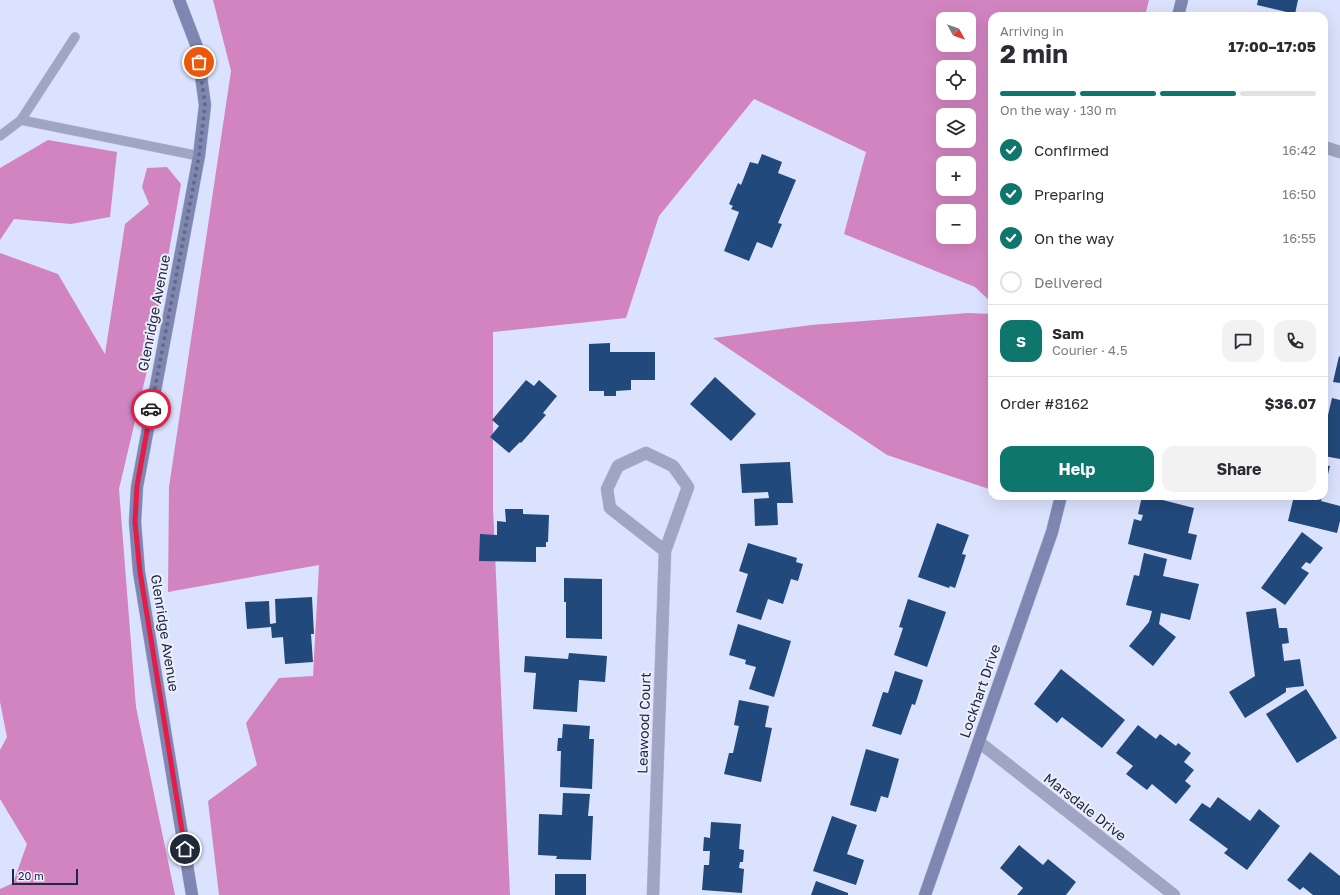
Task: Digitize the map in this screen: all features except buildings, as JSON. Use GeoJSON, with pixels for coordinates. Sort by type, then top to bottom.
{"type":"FeatureCollection","features":[{"type":"Feature","properties":{"kind":"main road","name":"Glenridge Avenue"},"geometry":{"type":"LineString","coordinates":[[179,0],[197,47],[205,105],[199,156],[137,486],[135,522],[140,572],[192,895]]}},
{"type":"Feature","properties":{"kind":"main road"},"geometry":{"type":"LineString","coordinates":[[1179,12],[1182,0]]}},
{"type":"Feature","properties":{"kind":"main road","name":"Lockhart Drive"},"geometry":{"type":"LineString","coordinates":[[925,895],[1052,532],[1059,500]]}},
{"type":"Feature","properties":{"kind":"street"},"geometry":{"type":"LineString","coordinates":[[1328,148],[1340,152]]}},
{"type":"Feature","properties":{"kind":"street","name":"Leawood Court"},"geometry":{"type":"LineString","coordinates":[[653,895],[665,551],[688,487],[673,466],[646,453],[618,466],[607,489],[610,508],[665,551]]}},
{"type":"Feature","properties":{"kind":"street","name":"Marsdale Drive"},"geometry":{"type":"LineString","coordinates":[[979,742],[1174,895]]}},
{"type":"Feature","properties":{"kind":"lane"},"geometry":{"type":"LineString","coordinates":[[0,136],[21,120],[74,37]]}},
{"type":"Feature","properties":{"kind":"lane"},"geometry":{"type":"LineString","coordinates":[[21,120],[199,156]]}},
{"type":"Feature","properties":{"kind":"shaded area"},"geometry":{"type":"Polygon","coordinates":[[[213,0],[1149,0],[1146,12],[988,12],[988,299],[975,287],[844,234],[866,152],[754,99],[659,216],[626,318],[493,332],[493,507],[510,895],[219,895],[208,801],[257,765],[246,723],[279,678],[313,676],[319,565],[168,592],[169,487],[231,71],[213,0]]]}},
{"type":"Feature","properties":{"kind":"shaded area"},"geometry":{"type":"Polygon","coordinates":[[[48,140],[117,152],[110,217],[71,224],[14,219],[0,240],[0,168],[48,140]]]}},
{"type":"Feature","properties":{"kind":"shaded area"},"geometry":{"type":"Polygon","coordinates":[[[167,167],[181,184],[150,358],[119,489],[136,707],[175,895],[0,895],[0,889],[13,883],[27,844],[0,799],[0,750],[7,737],[0,702],[0,253],[58,274],[105,354],[125,224],[149,204],[142,187],[147,168],[167,167]]]}},
{"type":"Feature","properties":{"kind":"shaded area"},"geometry":{"type":"Polygon","coordinates":[[[968,313],[988,314],[988,489],[887,455],[713,338],[811,325],[968,313]]]}},
{"type":"Feature","properties":{"kind":"way so far"},"geometry":{"type":"LineString","coordinates":[[151,409],[199,156],[205,105],[199,62]]}},
{"type":"Feature","properties":{"kind":"route"},"geometry":{"type":"LineString","coordinates":[[151,409],[137,486],[135,522],[140,572],[185,849]]}}]}
